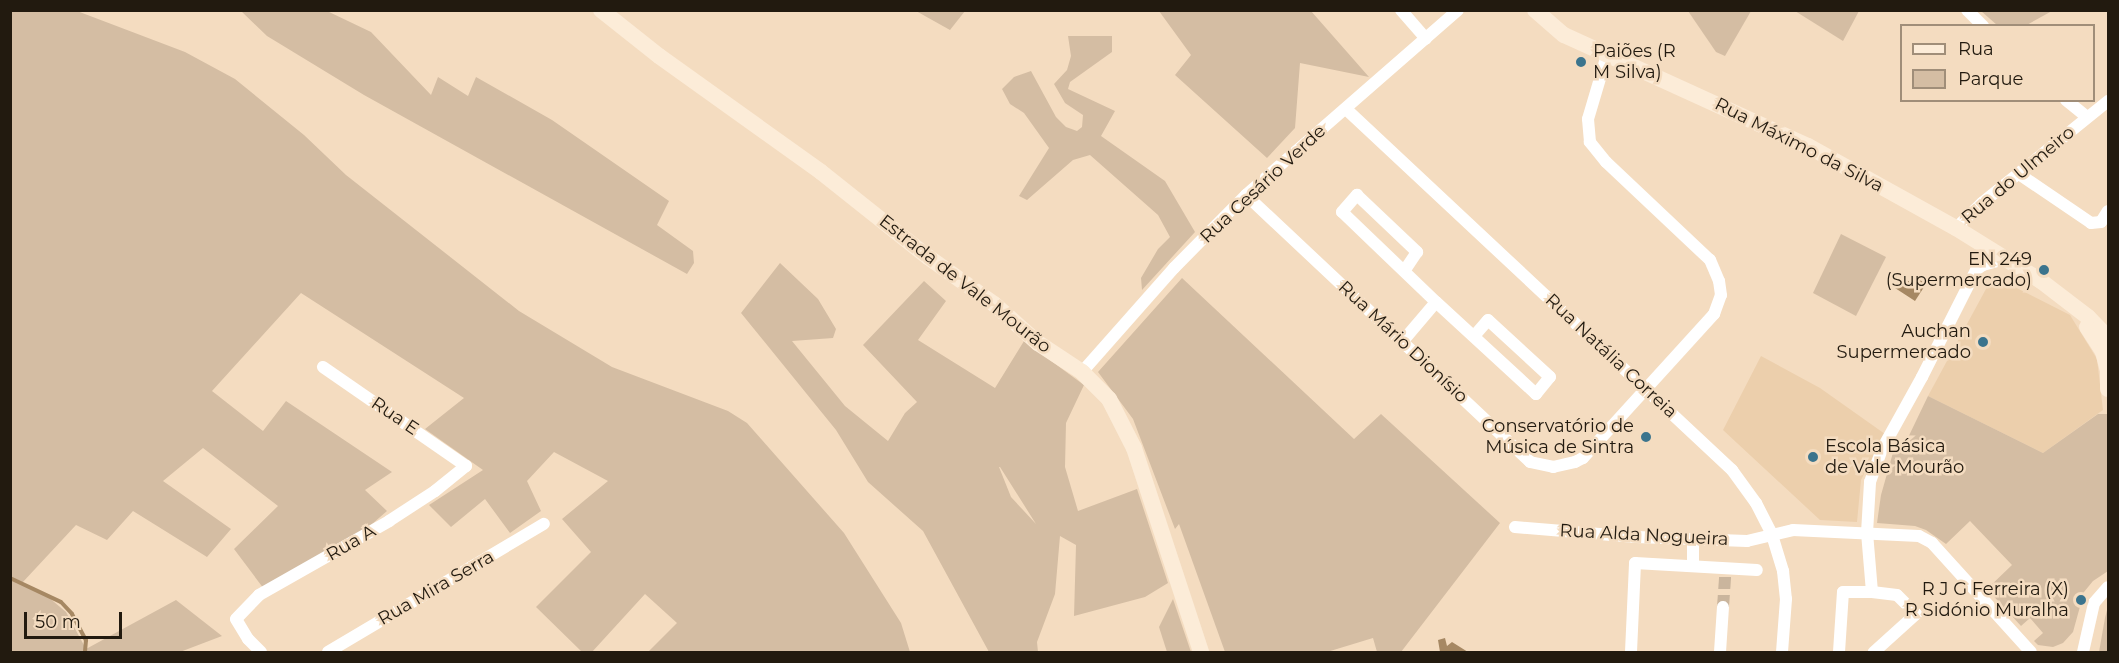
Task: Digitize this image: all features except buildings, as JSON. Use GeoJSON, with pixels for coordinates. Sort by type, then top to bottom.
{"type":"FeatureCollection","features":[{"type":"Feature","properties":{"kind":"street","name":"Estrada de Vale Mourão"},"geometry":{"type":"LineString","coordinates":[[601,10],[658,56],[821,172],[928,257],[994,304],[1038,343],[1082,372],[1109,399],[1126,428],[1201,652]]}},
{"type":"Feature","properties":{"kind":"street"},"geometry":{"type":"LineString","coordinates":[[1401,10],[1426,39]]}},
{"type":"Feature","properties":{"kind":"street","name":"Rua Cesário Verde"},"geometry":{"type":"LineString","coordinates":[[1082,372],[1174,268],[1246,195],[1458,10]]}},
{"type":"Feature","properties":{"kind":"street","name":"Rua Máximo da Silva"},"geometry":{"type":"LineString","coordinates":[[1535,10],[1564,34],[1808,146],[1956,228],[2007,258],[2057,292],[2088,317],[2109,338]]}},
{"type":"Feature","properties":{"kind":"street"},"geometry":{"type":"LineString","coordinates":[[1967,10],[1981,24]]}},
{"type":"Feature","properties":{"kind":"street","name":"Rua Mário Dionísio"},"geometry":{"type":"LineString","coordinates":[[1246,195],[1530,462],[1544,467],[1564,466],[1583,458],[1714,314],[1721,294],[1719,281],[1710,260],[1606,162],[1590,142],[1588,119],[1606,55]]}},
{"type":"Feature","properties":{"kind":"street","name":"Rua do Ulmeiro"},"geometry":{"type":"LineString","coordinates":[[1956,228],[1972,211],[2086,117],[2109,101]]}},
{"type":"Feature","properties":{"kind":"street"},"geometry":{"type":"LineString","coordinates":[[2068,102],[2086,117]]}},
{"type":"Feature","properties":{"kind":"street","name":"Rua Natália Correia"},"geometry":{"type":"LineString","coordinates":[[1346,109],[1732,470],[1754,499],[1772,535],[1784,571],[1786,599],[1782,652]]}},
{"type":"Feature","properties":{"kind":"street"},"geometry":{"type":"LineString","coordinates":[[2019,174],[2091,223],[2101,222],[2108,212]]}},
{"type":"Feature","properties":{"kind":"street"},"geometry":{"type":"LineString","coordinates":[[1404,271],[1417,252],[1357,195],[1342,212],[1436,302],[1536,394],[1550,377],[1488,320],[1474,336]]}},
{"type":"Feature","properties":{"kind":"street"},"geometry":{"type":"LineString","coordinates":[[1872,592],[1867,533],[1870,482],[1881,451],[1922,377],[1976,270],[1983,265],[2007,258]]}},
{"type":"Feature","properties":{"kind":"street","name":"Rua Máximo da Silva"},"geometry":{"type":"LineString","coordinates":[[2057,292],[2097,341],[2108,371],[2109,389]]}},
{"type":"Feature","properties":{"kind":"street"},"geometry":{"type":"LineString","coordinates":[[1402,342],[1436,302]]}},
{"type":"Feature","properties":{"kind":"street","name":"Rua E"},"geometry":{"type":"LineString","coordinates":[[323,368],[466,466]]}},
{"type":"Feature","properties":{"kind":"street","name":"Rua A"},"geometry":{"type":"LineString","coordinates":[[261,652],[248,639],[236,620],[259,595],[388,521],[435,491],[466,466]]}},
{"type":"Feature","properties":{"kind":"street","name":"Rua Mira Serra"},"geometry":{"type":"LineString","coordinates":[[328,652],[544,524]]}},
{"type":"Feature","properties":{"kind":"street","name":"Rua Alda Nogueira"},"geometry":{"type":"LineString","coordinates":[[1515,527],[1747,541],[1793,530],[1914,535],[1932,543],[2031,651]]}},
{"type":"Feature","properties":{"kind":"street"},"geometry":{"type":"LineString","coordinates":[[1693,539],[1693,566]]}},
{"type":"Feature","properties":{"kind":"street"},"geometry":{"type":"LineString","coordinates":[[1631,652],[1635,563],[1693,566],[1725,572],[1757,570]]}},
{"type":"Feature","properties":{"kind":"street"},"geometry":{"type":"LineString","coordinates":[[2083,652],[2094,603],[2109,587]]}},
{"type":"Feature","properties":{"kind":"street"},"geometry":{"type":"LineString","coordinates":[[1839,652],[1843,592],[1897,595],[1916,614],[1874,652]]}},
{"type":"Feature","properties":{"kind":"street"},"geometry":{"type":"LineString","coordinates":[[1720,652],[1723,607]]}},
{"type":"Feature","properties":{"kind":"shaded area"},"geometry":{"type":"Polygon","coordinates":[[[1993,276],[2070,315],[2097,359],[2103,410],[2043,453],[1928,396],[1993,276]]]}},
{"type":"Feature","properties":{"kind":"shaded area"},"geometry":{"type":"Polygon","coordinates":[[[1902,277],[1921,289],[1922,287],[1918,284],[1920,280],[1926,284],[1915,301],[1895,288],[1902,277]]]}},
{"type":"Feature","properties":{"kind":"shaded area","name":"Escola Básica de Vale Mourão"},"geometry":{"type":"Polygon","coordinates":[[[1761,356],[1820,388],[1885,434],[1861,480],[1857,522],[1820,520],[1723,430],[1761,356]]]}},
{"type":"Feature","properties":{"kind":"shaded area"},"geometry":{"type":"Polygon","coordinates":[[[1445,638],[1447,646],[1452,642],[1468,652],[1440,652],[1438,640],[1445,638]]]}},
{"type":"Feature","properties":{"kind":"green space"},"geometry":{"type":"Polygon","coordinates":[[[11,10],[77,11],[185,52],[235,79],[304,135],[346,175],[519,311],[612,367],[728,411],[747,423],[844,533],[901,623],[910,652],[648,652],[677,623],[645,594],[592,652],[582,652],[536,607],[591,552],[562,519],[608,481],[554,452],[527,481],[541,511],[510,533],[485,499],[451,527],[429,505],[483,470],[425,429],[464,398],[301,293],[212,391],[263,431],[286,401],[392,472],[365,490],[387,511],[364,531],[264,589],[234,549],[278,506],[203,448],[163,481],[231,529],[207,557],[133,511],[107,540],[76,525],[22,583],[47,596],[66,612],[86,649],[176,600],[222,636],[180,652],[11,652],[11,10]]]}},
{"type":"Feature","properties":{"kind":"green space"},"geometry":{"type":"Polygon","coordinates":[[[241,11],[327,11],[371,32],[431,95],[438,77],[468,96],[476,77],[552,120],[669,201],[657,225],[693,251],[694,263],[687,274],[364,95],[267,36],[241,11]]]}},
{"type":"Feature","properties":{"kind":"green space"},"geometry":{"type":"Polygon","coordinates":[[[916,11],[965,11],[950,30],[916,11]]]}},
{"type":"Feature","properties":{"kind":"green space"},"geometry":{"type":"Polygon","coordinates":[[[1159,11],[1311,11],[1369,77],[1300,63],[1295,128],[1267,158],[1175,75],[1191,55],[1159,11]]]}},
{"type":"Feature","properties":{"kind":"green space"},"geometry":{"type":"Polygon","coordinates":[[[1688,11],[1751,11],[1725,56],[1716,52],[1688,11]]]}},
{"type":"Feature","properties":{"kind":"green space"},"geometry":{"type":"Polygon","coordinates":[[[1795,11],[1859,11],[1843,41],[1795,11]]]}},
{"type":"Feature","properties":{"kind":"green space"},"geometry":{"type":"Polygon","coordinates":[[[1981,11],[2052,11],[2029,24],[1996,24],[1981,11]]]}},
{"type":"Feature","properties":{"kind":"green space"},"geometry":{"type":"Polygon","coordinates":[[[1068,36],[1112,36],[1112,52],[1070,82],[1068,89],[1115,111],[1101,136],[1165,181],[1195,232],[1142,290],[1141,278],[1158,249],[1170,237],[1158,215],[1090,155],[1073,160],[1027,200],[1019,196],[1049,148],[1024,113],[1010,104],[1002,89],[1014,77],[1031,71],[1056,117],[1066,127],[1077,131],[1082,127],[1083,115],[1065,103],[1054,84],[1067,70],[1071,56],[1068,36]]]}},
{"type":"Feature","properties":{"kind":"green space"},"geometry":{"type":"Polygon","coordinates":[[[1841,234],[1886,257],[1856,316],[1813,293],[1841,234]]]}},
{"type":"Feature","properties":{"kind":"green space"},"geometry":{"type":"Polygon","coordinates":[[[780,263],[818,299],[836,329],[833,338],[792,341],[845,406],[888,441],[905,413],[917,402],[863,345],[924,281],[946,301],[918,340],[995,388],[1024,341],[1084,385],[1066,423],[1065,467],[1078,511],[1137,489],[1168,583],[1145,597],[1074,616],[1076,545],[1060,536],[1055,594],[1037,642],[1038,652],[989,652],[923,531],[868,482],[836,430],[741,313],[780,263]],[[1000,467],[1011,497],[1036,524],[1000,467]]]}},
{"type":"Feature","properties":{"kind":"green space"},"geometry":{"type":"Polygon","coordinates":[[[1182,278],[1354,439],[1381,414],[1500,523],[1401,652],[1377,652],[1373,638],[1327,652],[1225,652],[1179,524],[1175,529],[1133,419],[1098,372],[1182,278]]]}},
{"type":"Feature","properties":{"kind":"green space"},"geometry":{"type":"Polygon","coordinates":[[[1928,396],[2043,453],[2098,414],[2108,414],[2108,571],[2093,581],[2084,592],[2073,632],[2063,643],[2053,647],[2038,645],[2034,641],[2043,633],[2030,618],[2021,626],[1987,589],[2012,565],[1970,521],[1946,544],[1926,530],[1915,526],[1877,523],[1881,495],[1896,442],[1904,446],[1928,396]]]}},
{"type":"Feature","properties":{"kind":"green space"},"geometry":{"type":"Polygon","coordinates":[[[1173,599],[1191,652],[1167,652],[1159,627],[1173,599]]]}},
{"type":"Feature","properties":{"kind":"green space"},"geometry":{"type":"Polygon","coordinates":[[[2108,606],[2108,652],[2099,652],[2105,618],[2108,606]]]}},
{"type":"Feature","properties":{"kind":"waterway"},"geometry":{"type":"LineString","coordinates":[[10,578],[61,602],[72,614],[86,640],[85,652]]}},
{"type":"Feature","properties":{"kind":"tunnel"},"geometry":{"type":"LineString","coordinates":[[1723,607],[1725,576]]}},
{"type":"Feature","properties":{"kind":"place","name":"Paiões (R M Silva)"},"geometry":{"type":"Point","coordinates":[1581,62]}},
{"type":"Feature","properties":{"kind":"place","name":"EN 249 (Supermercado)"},"geometry":{"type":"Point","coordinates":[2044,270]}},
{"type":"Feature","properties":{"kind":"place","name":"Auchan Supermercado"},"geometry":{"type":"Point","coordinates":[1983,342]}},
{"type":"Feature","properties":{"kind":"place","name":"Conservatório de Música de Sintra"},"geometry":{"type":"Point","coordinates":[1646,437]}},
{"type":"Feature","properties":{"kind":"place","name":"Escola Básica de Vale Mourão"},"geometry":{"type":"Point","coordinates":[1813,457]}},
{"type":"Feature","properties":{"kind":"place","name":"R J G Ferreira (X) R Sidónio Muralha"},"geometry":{"type":"Point","coordinates":[2081,600]}}]}
